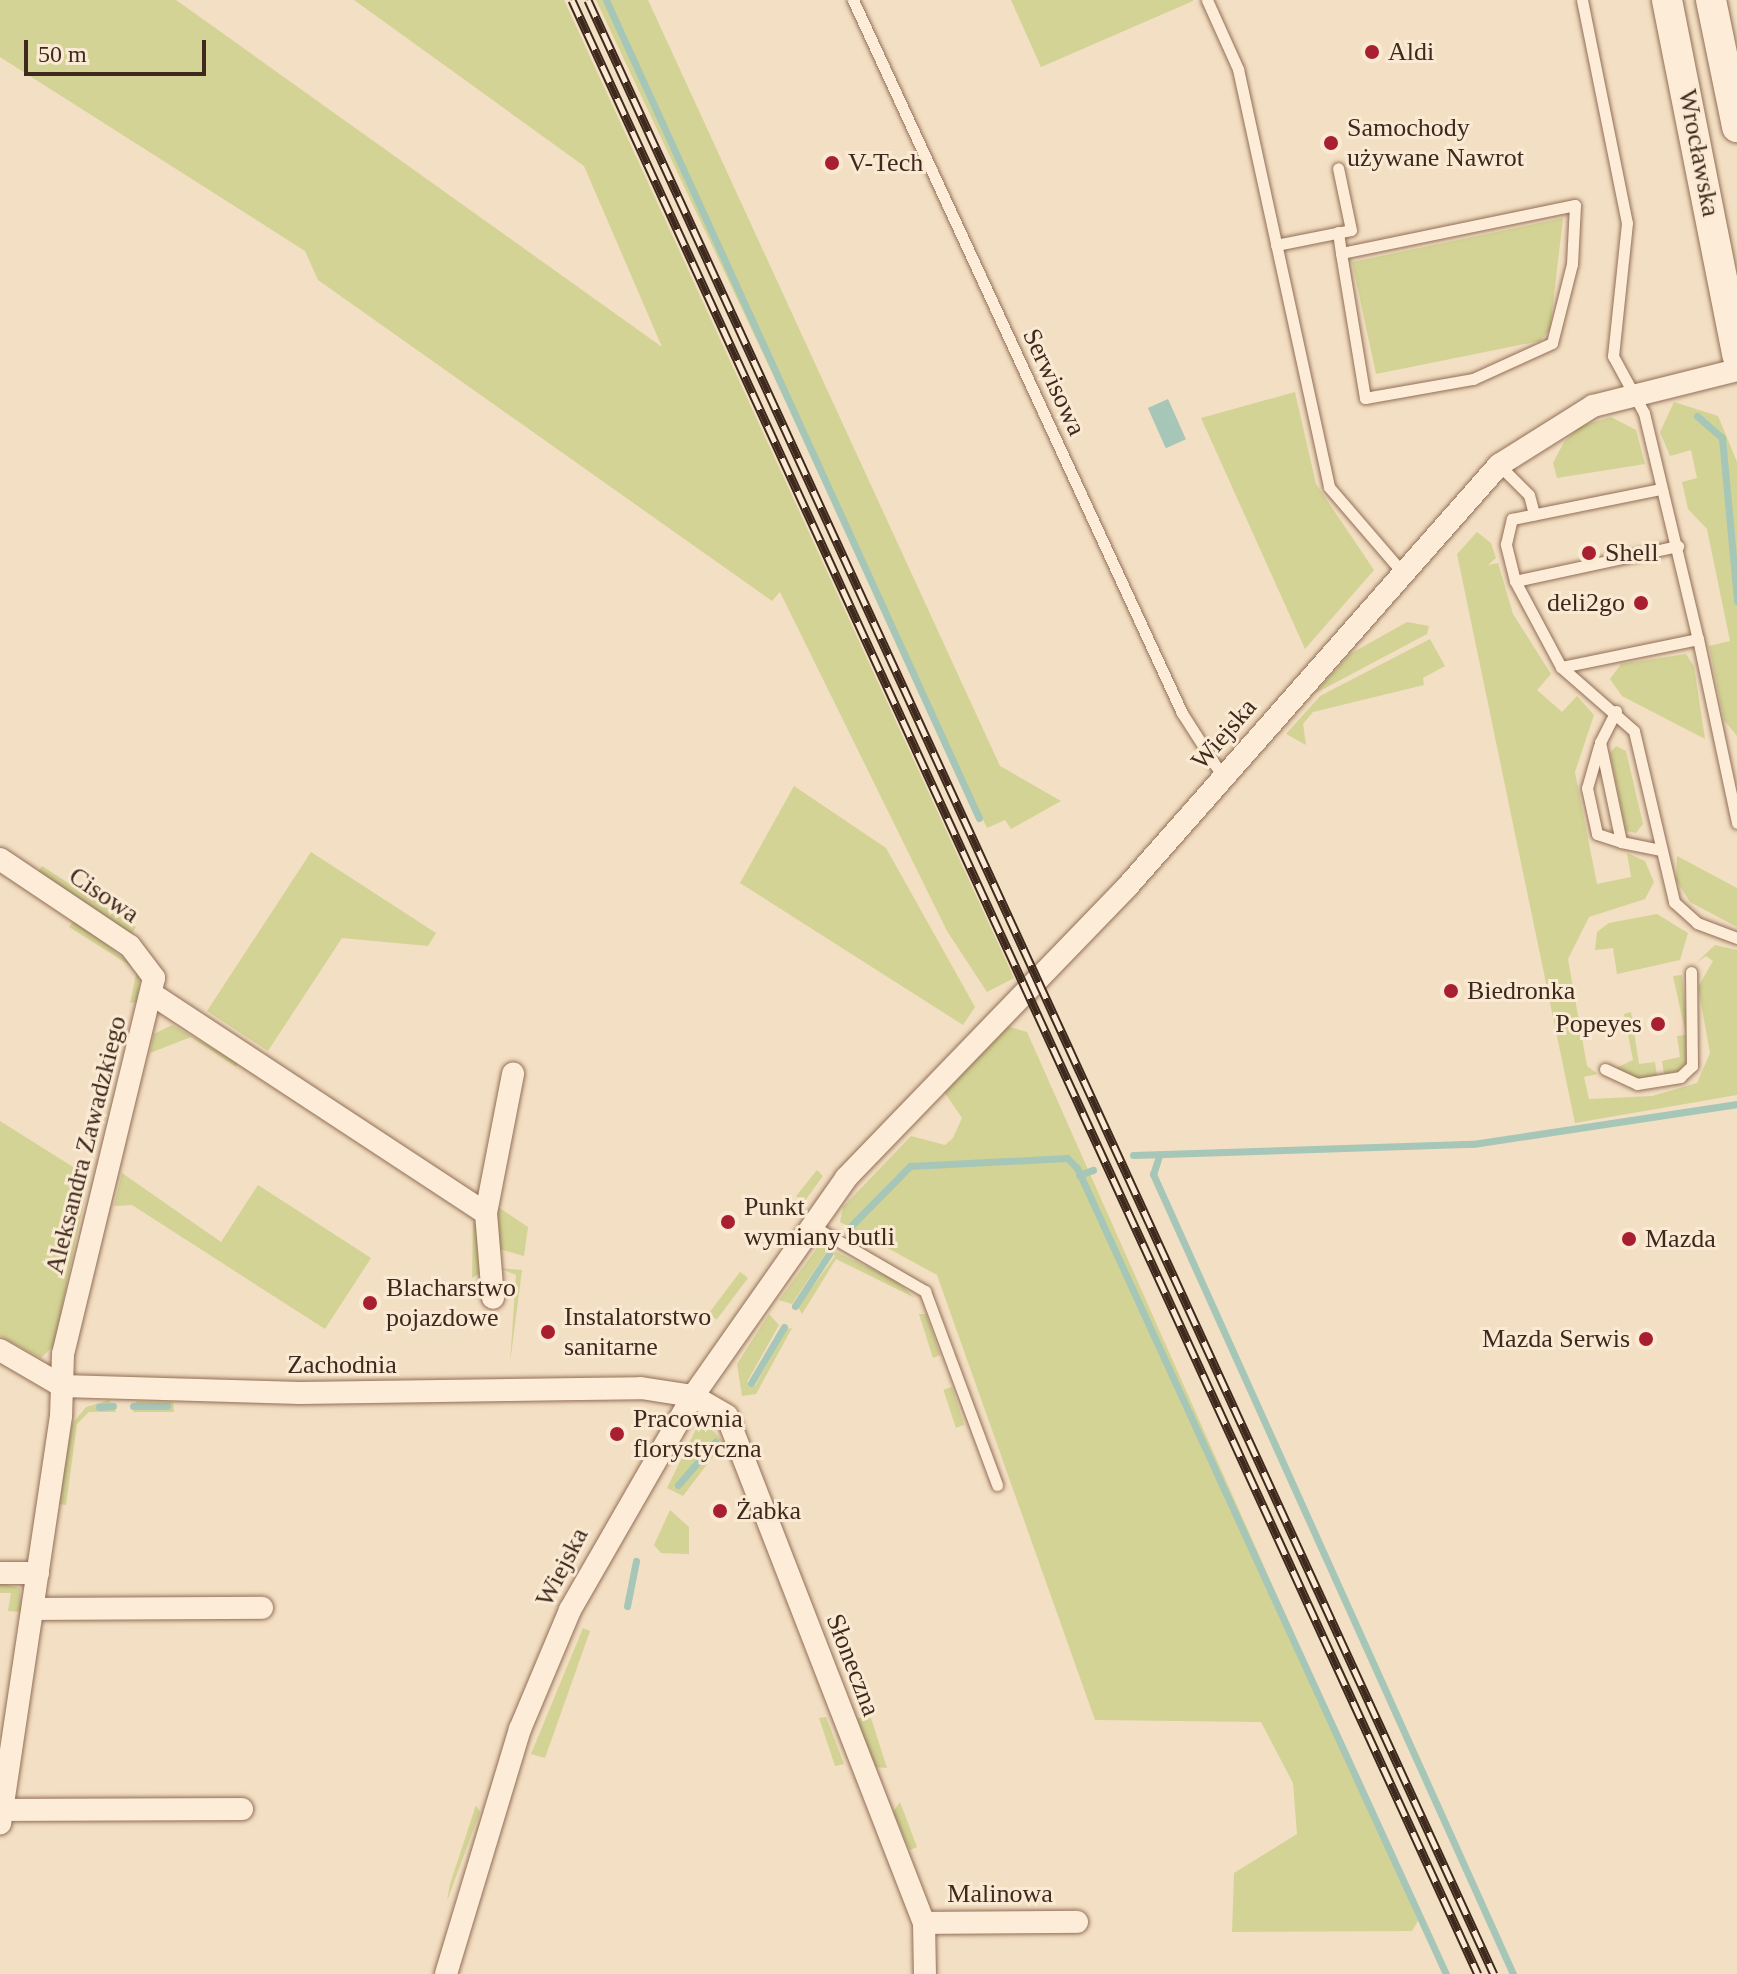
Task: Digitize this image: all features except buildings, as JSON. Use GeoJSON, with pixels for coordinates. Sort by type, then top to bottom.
{"type":"FeatureCollection","features":[{"type":"Feature","properties":{"kind":"main road","name":"Wrocławska"},"geometry":{"type":"LineString","coordinates":[[1667,0],[1737,355]]}},
{"type":"Feature","properties":{"kind":"main road","name":"Wrocławska"},"geometry":{"type":"LineString","coordinates":[[1711,0],[1737,127]]}},
{"type":"Feature","properties":{"kind":"street","name":"Wiejska"},"geometry":{"type":"LineString","coordinates":[[446,1974],[492,1812],[549,1656],[693,1396],[810,1225],[910,1107],[1096,922],[1499,465],[1593,406],[1737,370]]}},
{"type":"Feature","properties":{"kind":"street","name":"Cisowa"},"geometry":{"type":"LineString","coordinates":[[0,859],[130,946],[149,965],[152,994]]}},
{"type":"Feature","properties":{"kind":"street","name":"Aleksandra Zawadzkiego"},"geometry":{"type":"LineString","coordinates":[[242,1809],[1,1814],[34,1609],[62,1386],[63,1354],[152,994],[486,1213]]}},
{"type":"Feature","properties":{"kind":"street"},"geometry":{"type":"LineString","coordinates":[[493,1298],[486,1213],[513,1074]]}},
{"type":"Feature","properties":{"kind":"street","name":"Zachodnia"},"geometry":{"type":"LineString","coordinates":[[0,1350],[62,1386],[300,1393],[641,1388],[693,1396]]}},
{"type":"Feature","properties":{"kind":"street","name":"Słoneczna"},"geometry":{"type":"LineString","coordinates":[[693,1396],[727,1416],[924,1923],[925,1974]]}},
{"type":"Feature","properties":{"kind":"street"},"geometry":{"type":"LineString","coordinates":[[0,1573],[38,1573]]}},
{"type":"Feature","properties":{"kind":"street"},"geometry":{"type":"LineString","coordinates":[[34,1609],[262,1608]]}},
{"type":"Feature","properties":{"kind":"street","name":"Malinowa"},"geometry":{"type":"LineString","coordinates":[[924,1923],[1077,1922]]}},
{"type":"Feature","properties":{"kind":"lane","name":"Serwisowa"},"geometry":{"type":"LineString","coordinates":[[853,0],[1182,713],[1223,777]]}},
{"type":"Feature","properties":{"kind":"lane"},"geometry":{"type":"LineString","coordinates":[[1207,0],[1238,69],[1329,487],[1402,572]]}},
{"type":"Feature","properties":{"kind":"lane"},"geometry":{"type":"LineString","coordinates":[[1582,0],[1627,223],[1613,356],[1637,394],[1678,546],[1737,823]]}},
{"type":"Feature","properties":{"kind":"lane"},"geometry":{"type":"LineString","coordinates":[[1276,245],[1351,230],[1338,168]]}},
{"type":"Feature","properties":{"kind":"lane"},"geometry":{"type":"LineString","coordinates":[[1338,232],[1341,253],[1365,398],[1473,379],[1552,343],[1572,264],[1575,205],[1341,253]]}},
{"type":"Feature","properties":{"kind":"lane"},"geometry":{"type":"LineString","coordinates":[[1499,465],[1529,495],[1534,514]]}},
{"type":"Feature","properties":{"kind":"lane"},"geometry":{"type":"LineString","coordinates":[[1661,489],[1512,519],[1506,544],[1515,581],[1561,667],[1616,711],[1634,731],[1661,850],[1684,913],[1737,938]]}},
{"type":"Feature","properties":{"kind":"lane"},"geometry":{"type":"LineString","coordinates":[[1515,581],[1678,546]]}},
{"type":"Feature","properties":{"kind":"lane"},"geometry":{"type":"LineString","coordinates":[[1561,667],[1698,639]]}},
{"type":"Feature","properties":{"kind":"lane"},"geometry":{"type":"LineString","coordinates":[[1616,711],[1600,742],[1587,788],[1595,826],[1621,842],[1661,850]]}},
{"type":"Feature","properties":{"kind":"lane"},"geometry":{"type":"LineString","coordinates":[[1600,742],[1621,842]]}},
{"type":"Feature","properties":{"kind":"lane"},"geometry":{"type":"LineString","coordinates":[[1605,1069],[1637,1084],[1680,1077],[1692,1066],[1691,972]]}},
{"type":"Feature","properties":{"kind":"lane"},"geometry":{"type":"LineString","coordinates":[[810,1225],[925,1291],[997,1485]]}},
{"type":"Feature","properties":{"kind":"green space"},"geometry":{"type":"Polygon","coordinates":[[[0,0],[176,0],[662,347],[584,166],[354,0],[564,0],[1014,978],[987,992],[947,931],[780,592],[772,601],[318,280],[305,251],[0,57],[0,0]]]}},
{"type":"Feature","properties":{"kind":"green space"},"geometry":{"type":"Polygon","coordinates":[[[596,0],[648,0],[1000,766],[1061,801],[1011,829],[1005,820],[987,828],[596,0]]]}},
{"type":"Feature","properties":{"kind":"green space"},"geometry":{"type":"Polygon","coordinates":[[[1011,0],[1193,0],[1193,1],[1041,67],[1011,0]]]}},
{"type":"Feature","properties":{"kind":"green space"},"geometry":{"type":"Polygon","coordinates":[[[1563,218],[1550,330],[1540,341],[1376,374],[1352,262],[1563,218]]]}},
{"type":"Feature","properties":{"kind":"green space"},"geometry":{"type":"Polygon","coordinates":[[[1295,392],[1316,484],[1374,570],[1305,649],[1201,418],[1295,392]]]}},
{"type":"Feature","properties":{"kind":"green space"},"geometry":{"type":"Polygon","coordinates":[[[1674,402],[1718,416],[1737,462],[1737,736],[1724,720],[1709,646],[1730,641],[1707,529],[1688,509],[1682,482],[1697,478],[1691,450],[1670,456],[1660,432],[1674,402]]]}},
{"type":"Feature","properties":{"kind":"green space"},"geometry":{"type":"Polygon","coordinates":[[[1611,417],[1636,430],[1645,464],[1557,478],[1553,463],[1564,442],[1581,426],[1611,417]]]}},
{"type":"Feature","properties":{"kind":"green space"},"geometry":{"type":"Polygon","coordinates":[[[1477,532],[1491,543],[1496,558],[1488,565],[1498,563],[1513,614],[1551,674],[1537,690],[1562,712],[1577,696],[1594,715],[1575,772],[1597,884],[1631,877],[1627,853],[1645,861],[1654,882],[1645,899],[1589,917],[1568,959],[1587,1066],[1598,1074],[1584,1077],[1589,1099],[1652,1096],[1697,1083],[1710,1053],[1698,987],[1713,961],[1706,956],[1695,964],[1715,945],[1737,950],[1737,1095],[1575,1123],[1457,554],[1477,532]]]}},
{"type":"Feature","properties":{"kind":"green space"},"geometry":{"type":"Polygon","coordinates":[[[1407,622],[1429,626],[1427,634],[1314,694],[1350,654],[1407,622]]]}},
{"type":"Feature","properties":{"kind":"green space"},"geometry":{"type":"Polygon","coordinates":[[[1430,639],[1445,666],[1423,678],[1424,685],[1313,712],[1303,724],[1306,745],[1286,734],[1320,696],[1430,639]]]}},
{"type":"Feature","properties":{"kind":"green space"},"geometry":{"type":"Polygon","coordinates":[[[1686,654],[1694,666],[1705,739],[1622,696],[1610,679],[1621,664],[1686,654]]]}},
{"type":"Feature","properties":{"kind":"green space"},"geometry":{"type":"Polygon","coordinates":[[[1616,746],[1626,751],[1643,824],[1636,833],[1626,831],[1610,753],[1616,746]]]}},
{"type":"Feature","properties":{"kind":"green space"},"geometry":{"type":"Polygon","coordinates":[[[794,786],[886,848],[975,1007],[963,1025],[740,883],[794,786]]]}},
{"type":"Feature","properties":{"kind":"green space"},"geometry":{"type":"Polygon","coordinates":[[[311,852],[436,933],[428,946],[342,938],[268,1051],[207,1011],[311,852]]]}},
{"type":"Feature","properties":{"kind":"green space"},"geometry":{"type":"Polygon","coordinates":[[[1677,856],[1737,888],[1737,927],[1690,902],[1676,880],[1677,856]]]}},
{"type":"Feature","properties":{"kind":"green space"},"geometry":{"type":"Polygon","coordinates":[[[42,866],[136,927],[131,935],[37,874],[42,866]]]}},
{"type":"Feature","properties":{"kind":"green space"},"geometry":{"type":"Polygon","coordinates":[[[1657,914],[1688,933],[1680,960],[1617,974],[1613,948],[1595,950],[1597,932],[1609,923],[1657,914]]]}},
{"type":"Feature","properties":{"kind":"green space"},"geometry":{"type":"Polygon","coordinates":[[[75,920],[140,971],[137,1002],[130,1003],[137,970],[69,927],[75,920]]]}},
{"type":"Feature","properties":{"kind":"green space"},"geometry":{"type":"Polygon","coordinates":[[[1682,975],[1690,1056],[1680,1071],[1664,1074],[1662,1061],[1680,1057],[1677,1036],[1686,1035],[1673,976],[1682,975]]]}},
{"type":"Feature","properties":{"kind":"green space"},"geometry":{"type":"Polygon","coordinates":[[[1631,1012],[1639,1064],[1655,1062],[1657,1076],[1635,1079],[1616,1068],[1633,1060],[1624,1014],[1631,1012]]]}},
{"type":"Feature","properties":{"kind":"green space"},"geometry":{"type":"Polygon","coordinates":[[[172,1025],[238,1063],[236,1067],[191,1037],[150,1053],[154,1034],[172,1025]]]}},
{"type":"Feature","properties":{"kind":"green space"},"geometry":{"type":"Polygon","coordinates":[[[1004,1025],[1027,1032],[1365,1794],[1418,1921],[1412,1931],[1232,1932],[1234,1873],[1297,1834],[1293,1783],[1261,1722],[1095,1720],[937,1275],[840,1222],[843,1207],[911,1136],[945,1145],[953,1138],[962,1118],[943,1090],[1004,1025]]]}},
{"type":"Feature","properties":{"kind":"green space"},"geometry":{"type":"Polygon","coordinates":[[[0,1121],[89,1177],[54,1345],[41,1358],[0,1336],[0,1121]]]}},
{"type":"Feature","properties":{"kind":"green space"},"geometry":{"type":"Polygon","coordinates":[[[817,1170],[823,1176],[804,1202],[796,1196],[817,1170]]]}},
{"type":"Feature","properties":{"kind":"green space"},"geometry":{"type":"Polygon","coordinates":[[[122,1173],[221,1242],[258,1185],[371,1258],[325,1329],[132,1205],[114,1206],[122,1173]]]}},
{"type":"Feature","properties":{"kind":"green space"},"geometry":{"type":"Polygon","coordinates":[[[495,1205],[528,1227],[524,1256],[499,1249],[495,1205]]]}},
{"type":"Feature","properties":{"kind":"green space"},"geometry":{"type":"Polygon","coordinates":[[[473,1222],[486,1229],[481,1273],[472,1278],[473,1222]]]}},
{"type":"Feature","properties":{"kind":"green space"},"geometry":{"type":"Polygon","coordinates":[[[820,1244],[896,1281],[915,1298],[836,1259],[802,1314],[798,1307],[835,1256],[828,1250],[792,1304],[779,1300],[820,1244]]]}},
{"type":"Feature","properties":{"kind":"green space"},"geometry":{"type":"Polygon","coordinates":[[[499,1268],[522,1270],[510,1363],[516,1275],[499,1268]]]}},
{"type":"Feature","properties":{"kind":"green space"},"geometry":{"type":"Polygon","coordinates":[[[740,1272],[748,1278],[717,1320],[709,1314],[740,1272]]]}},
{"type":"Feature","properties":{"kind":"green space"},"geometry":{"type":"Polygon","coordinates":[[[769,1314],[779,1325],[747,1382],[755,1386],[787,1329],[792,1328],[756,1394],[742,1396],[737,1364],[769,1314]]]}},
{"type":"Feature","properties":{"kind":"green space"},"geometry":{"type":"Polygon","coordinates":[[[919,1314],[926,1314],[940,1355],[933,1358],[919,1314]]]}},
{"type":"Feature","properties":{"kind":"green space"},"geometry":{"type":"Polygon","coordinates":[[[952,1387],[964,1425],[956,1428],[943,1390],[952,1387]]]}},
{"type":"Feature","properties":{"kind":"green space"},"geometry":{"type":"Polygon","coordinates":[[[109,1400],[116,1412],[89,1412],[77,1424],[66,1505],[59,1504],[72,1424],[86,1407],[109,1400]]]}},
{"type":"Feature","properties":{"kind":"green space"},"geometry":{"type":"Polygon","coordinates":[[[136,1401],[173,1402],[174,1412],[133,1412],[136,1401]]]}},
{"type":"Feature","properties":{"kind":"green space"},"geometry":{"type":"Polygon","coordinates":[[[696,1429],[711,1429],[724,1442],[683,1496],[667,1488],[696,1429]]]}},
{"type":"Feature","properties":{"kind":"green space"},"geometry":{"type":"Polygon","coordinates":[[[670,1510],[689,1527],[689,1554],[661,1553],[654,1545],[670,1510]]]}},
{"type":"Feature","properties":{"kind":"green space"},"geometry":{"type":"Polygon","coordinates":[[[0,1583],[20,1588],[21,1612],[8,1611],[11,1593],[0,1593],[0,1583]]]}},
{"type":"Feature","properties":{"kind":"green space"},"geometry":{"type":"Polygon","coordinates":[[[583,1628],[590,1631],[545,1758],[531,1754],[583,1628]]]}},
{"type":"Feature","properties":{"kind":"green space"},"geometry":{"type":"Polygon","coordinates":[[[826,1717],[844,1764],[835,1766],[819,1718],[826,1717]]]}},
{"type":"Feature","properties":{"kind":"green space"},"geometry":{"type":"Polygon","coordinates":[[[857,1718],[871,1718],[887,1768],[874,1767],[857,1718]]]}},
{"type":"Feature","properties":{"kind":"green space"},"geometry":{"type":"Polygon","coordinates":[[[900,1802],[917,1847],[910,1850],[893,1812],[900,1802]]]}},
{"type":"Feature","properties":{"kind":"green space"},"geometry":{"type":"Polygon","coordinates":[[[476,1805],[480,1812],[447,1901],[450,1884],[476,1805]]]}},
{"type":"Feature","properties":{"kind":"shaded area"},"geometry":{"type":"Polygon","coordinates":[[[1168,399],[1186,439],[1166,448],[1148,408],[1168,399]]]}},
{"type":"Feature","properties":{"kind":"waterway"},"geometry":{"type":"LineString","coordinates":[[606,0],[979,818]]}},
{"type":"Feature","properties":{"kind":"waterway"},"geometry":{"type":"LineString","coordinates":[[1697,416],[1722,438],[1737,601]]}},
{"type":"Feature","properties":{"kind":"waterway"},"geometry":{"type":"LineString","coordinates":[[1133,1155],[1473,1144],[1737,1104]]}},
{"type":"Feature","properties":{"kind":"waterway"},"geometry":{"type":"LineString","coordinates":[[1159,1156],[1153,1174],[1513,1974]]}},
{"type":"Feature","properties":{"kind":"waterway"},"geometry":{"type":"LineString","coordinates":[[849,1228],[910,1166],[1067,1158],[1077,1168],[1446,1974]]}},
{"type":"Feature","properties":{"kind":"waterway"},"geometry":{"type":"LineString","coordinates":[[1079,1175],[1093,1170]]}},
{"type":"Feature","properties":{"kind":"waterway"},"geometry":{"type":"LineString","coordinates":[[795,1306],[829,1254]]}},
{"type":"Feature","properties":{"kind":"waterway"},"geometry":{"type":"LineString","coordinates":[[751,1383],[784,1327]]}},
{"type":"Feature","properties":{"kind":"waterway"},"geometry":{"type":"LineString","coordinates":[[99,1407],[113,1406]]}},
{"type":"Feature","properties":{"kind":"waterway"},"geometry":{"type":"LineString","coordinates":[[133,1406],[167,1406]]}},
{"type":"Feature","properties":{"kind":"waterway"},"geometry":{"type":"LineString","coordinates":[[678,1485],[715,1442]]}},
{"type":"Feature","properties":{"kind":"waterway"},"geometry":{"type":"LineString","coordinates":[[627,1606],[636,1561]]}},
{"type":"Feature","properties":{"kind":"railway"},"geometry":{"type":"LineString","coordinates":[[572,0],[1478,1974]]}},
{"type":"Feature","properties":{"kind":"railway"},"geometry":{"type":"LineString","coordinates":[[588,0],[1494,1974]]}},
{"type":"Feature","properties":{"kind":"place","name":"Aldi"},"geometry":{"type":"Point","coordinates":[1372,52]}},
{"type":"Feature","properties":{"kind":"place","name":"Samochody używane Nawrot"},"geometry":{"type":"Point","coordinates":[1331,143]}},
{"type":"Feature","properties":{"kind":"place","name":"V-Tech"},"geometry":{"type":"Point","coordinates":[832,163]}},
{"type":"Feature","properties":{"kind":"place","name":"Shell"},"geometry":{"type":"Point","coordinates":[1589,553]}},
{"type":"Feature","properties":{"kind":"place","name":"deli2go"},"geometry":{"type":"Point","coordinates":[1641,603]}},
{"type":"Feature","properties":{"kind":"place","name":"Biedronka"},"geometry":{"type":"Point","coordinates":[1451,991]}},
{"type":"Feature","properties":{"kind":"place","name":"Popeyes"},"geometry":{"type":"Point","coordinates":[1658,1024]}},
{"type":"Feature","properties":{"kind":"place","name":"Punkt wymiany butli"},"geometry":{"type":"Point","coordinates":[728,1222]}},
{"type":"Feature","properties":{"kind":"place","name":"Mazda"},"geometry":{"type":"Point","coordinates":[1629,1239]}},
{"type":"Feature","properties":{"kind":"place","name":"Blacharstwo pojazdowe"},"geometry":{"type":"Point","coordinates":[370,1303]}},
{"type":"Feature","properties":{"kind":"place","name":"Instalatorstwo sanitarne"},"geometry":{"type":"Point","coordinates":[548,1332]}},
{"type":"Feature","properties":{"kind":"place","name":"Mazda Serwis"},"geometry":{"type":"Point","coordinates":[1646,1339]}},
{"type":"Feature","properties":{"kind":"place","name":"Pracownia florystyczna"},"geometry":{"type":"Point","coordinates":[617,1434]}},
{"type":"Feature","properties":{"kind":"place","name":"Żabka"},"geometry":{"type":"Point","coordinates":[720,1511]}}]}
